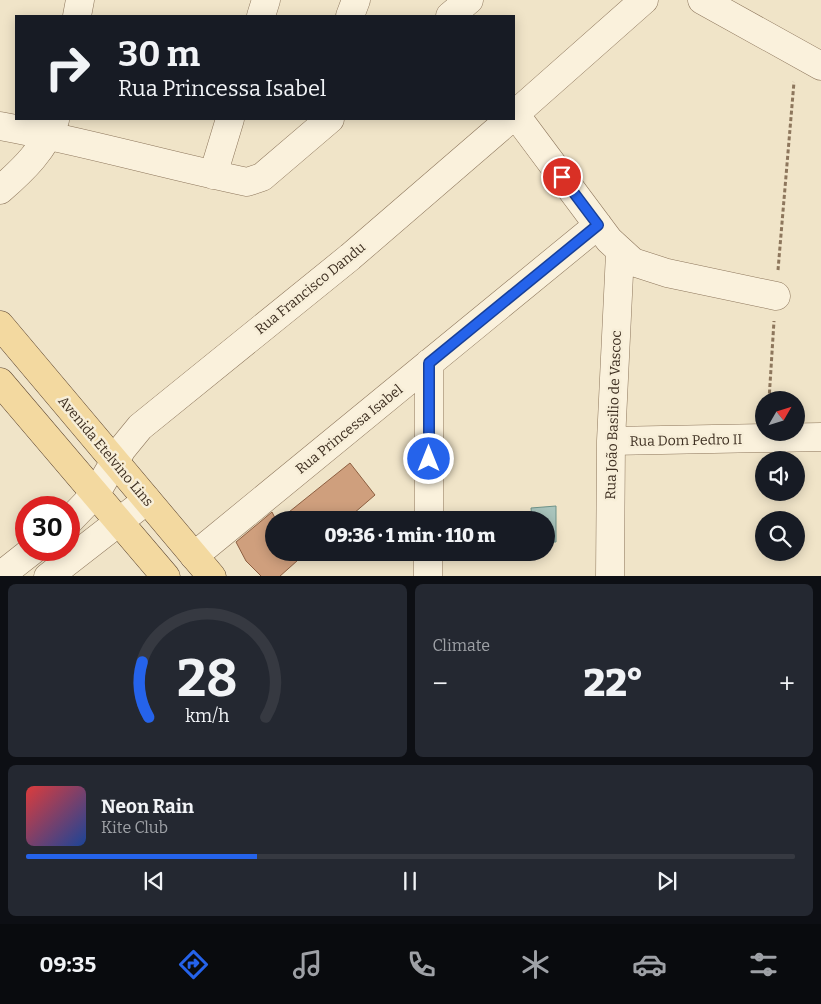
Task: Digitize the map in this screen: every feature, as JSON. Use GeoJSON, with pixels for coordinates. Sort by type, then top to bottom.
{"type":"FeatureCollection","features":[{"type":"Feature","properties":{"kind":"main road","name":"Avenida Etelvino Lins"},"geometry":{"type":"LineString","coordinates":[[0,325],[212,576]]}},
{"type":"Feature","properties":{"kind":"main road"},"geometry":{"type":"LineString","coordinates":[[0,382],[166,576]]}},
{"type":"Feature","properties":{"kind":"street"},"geometry":{"type":"LineString","coordinates":[[77,15],[80,0]]}},
{"type":"Feature","properties":{"kind":"street"},"geometry":{"type":"LineString","coordinates":[[261,15],[266,0]]}},
{"type":"Feature","properties":{"kind":"street"},"geometry":{"type":"LineString","coordinates":[[350,15],[356,0]]}},
{"type":"Feature","properties":{"kind":"street"},"geometry":{"type":"LineString","coordinates":[[451,15],[468,0]]}},
{"type":"Feature","properties":{"kind":"street","name":"Rua Francisco Dandu"},"geometry":{"type":"LineString","coordinates":[[515,114],[644,0]]}},
{"type":"Feature","properties":{"kind":"street"},"geometry":{"type":"LineString","coordinates":[[702,0],[821,66]]}},
{"type":"Feature","properties":{"kind":"street"},"geometry":{"type":"LineString","coordinates":[[515,119],[620,253],[633,262],[657,271],[776,296]]}},
{"type":"Feature","properties":{"kind":"street"},"geometry":{"type":"LineString","coordinates":[[213,175],[230,120]]}},
{"type":"Feature","properties":{"kind":"street","name":"Rua Francisco Dandu"},"geometry":{"type":"LineString","coordinates":[[80,510],[96,493],[114,460],[140,427],[350,257],[508,120]]}},
{"type":"Feature","properties":{"kind":"street"},"geometry":{"type":"LineString","coordinates":[[0,126],[52,127],[213,175],[247,182],[258,180],[320,124]]}},
{"type":"Feature","properties":{"kind":"street"},"geometry":{"type":"LineString","coordinates":[[0,190],[36,154],[52,127]]}},
{"type":"Feature","properties":{"kind":"street","name":"Rua Princessa Isabel"},"geometry":{"type":"LineString","coordinates":[[194,556],[598,225]]}},
{"type":"Feature","properties":{"kind":"street","name":"Rua João Basilio de Vascoc"},"geometry":{"type":"LineString","coordinates":[[610,576],[611,442],[620,253]]}},
{"type":"Feature","properties":{"kind":"street"},"geometry":{"type":"LineString","coordinates":[[429,363],[429,511]]}},
{"type":"Feature","properties":{"kind":"street","name":"Rua Dom Pedro II"},"geometry":{"type":"LineString","coordinates":[[611,442],[821,437]]}},
{"type":"Feature","properties":{"kind":"street"},"geometry":{"type":"LineString","coordinates":[[51,575],[147,500]]}},
{"type":"Feature","properties":{"kind":"street"},"geometry":{"type":"LineString","coordinates":[[0,576],[19,561]]}},
{"type":"Feature","properties":{"kind":"street"},"geometry":{"type":"LineString","coordinates":[[428,561],[428,576]]}},
{"type":"Feature","properties":{"kind":"path"},"geometry":{"type":"LineString","coordinates":[[770,391],[796,52]]}},
{"type":"Feature","properties":{"kind":"water"},"geometry":{"type":"Polygon","coordinates":[[[556,506],[556,542],[555,511],[531,511],[531,508],[556,506]]]}},
{"type":"Feature","properties":{"kind":"building"},"geometry":{"type":"Polygon","coordinates":[[[350,463],[375,495],[356,511],[290,511],[350,463]]]}},
{"type":"Feature","properties":{"kind":"building"},"geometry":{"type":"Polygon","coordinates":[[[265,518],[265,561],[297,561],[280,576],[261,576],[246,561],[236,542],[265,518]]]}},
{"type":"Feature","properties":{"kind":"route"},"geometry":{"type":"LineString","coordinates":[[429,459],[429,363],[598,225],[562,177]]}}]}
